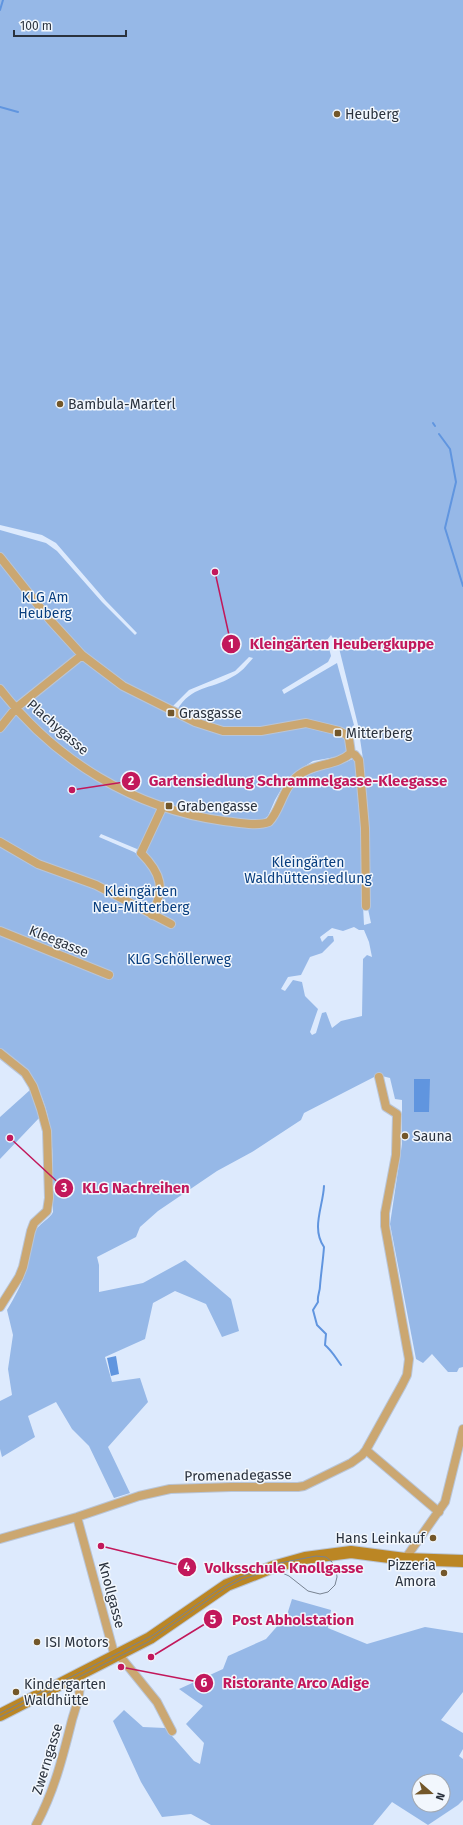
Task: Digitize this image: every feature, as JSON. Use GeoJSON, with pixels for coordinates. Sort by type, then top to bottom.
{"type":"FeatureCollection","features":[{"type":"Feature","properties":{"kind":"main road"},"geometry":{"type":"LineString","coordinates":[[0,1715],[117,1656],[155,1635],[227,1585],[273,1567],[305,1558],[351,1552],[405,1559],[463,1561]]}},
{"type":"Feature","properties":{"kind":"street"},"geometry":{"type":"LineString","coordinates":[[0,557],[50,620],[82,655],[123,686],[208,727],[232,732],[261,731],[306,724],[318,725],[347,735],[351,744],[351,753],[356,755],[359,760],[365,828],[366,906]]}},
{"type":"Feature","properties":{"kind":"street"},"geometry":{"type":"LineString","coordinates":[[0,728],[16,708],[82,655]]}},
{"type":"Feature","properties":{"kind":"street","name":"Plachygasse"},"geometry":{"type":"LineString","coordinates":[[0,689],[16,708],[63,753],[104,781],[123,792],[163,806],[208,818],[266,824],[271,820],[290,783],[299,775],[318,766],[345,758],[351,753]]}},
{"type":"Feature","properties":{"kind":"street"},"geometry":{"type":"LineString","coordinates":[[152,915],[160,894],[159,881],[150,862],[141,853],[163,806]]}},
{"type":"Feature","properties":{"kind":"street"},"geometry":{"type":"LineString","coordinates":[[0,842],[38,864],[96,885],[171,924]]}},
{"type":"Feature","properties":{"kind":"street","name":"Kleegasse"},"geometry":{"type":"LineString","coordinates":[[0,931],[109,975]]}},
{"type":"Feature","properties":{"kind":"street"},"geometry":{"type":"LineString","coordinates":[[0,1053],[21,1068],[29,1080],[41,1109],[47,1131],[49,1170],[48,1208],[46,1213],[34,1223],[23,1267],[13,1288],[0,1307]]}},
{"type":"Feature","properties":{"kind":"street","name":"Promenadegasse"},"geometry":{"type":"LineString","coordinates":[[0,1539],[77,1517],[139,1496],[170,1489],[298,1487],[350,1462],[366,1450],[407,1375],[409,1359],[385,1226],[385,1213],[396,1155],[397,1114],[386,1107],[379,1077]]}},
{"type":"Feature","properties":{"kind":"street"},"geometry":{"type":"LineString","coordinates":[[405,1559],[438,1512],[448,1494],[463,1430]]}},
{"type":"Feature","properties":{"kind":"street"},"geometry":{"type":"LineString","coordinates":[[366,1450],[438,1512]]}},
{"type":"Feature","properties":{"kind":"street","name":"Knollgasse"},"geometry":{"type":"LineString","coordinates":[[77,1517],[117,1656]]}},
{"type":"Feature","properties":{"kind":"street"},"geometry":{"type":"LineString","coordinates":[[117,1656],[156,1702],[172,1731]]}},
{"type":"Feature","properties":{"kind":"street","name":"Zwerngasse"},"geometry":{"type":"LineString","coordinates":[[36,1825],[52,1791],[60,1764],[80,1692],[78,1675]]}},
{"type":"Feature","properties":{"kind":"green space"},"geometry":{"type":"Polygon","coordinates":[[[0,0],[463,0],[463,1367],[459,1368],[457,1372],[448,1372],[432,1354],[423,1363],[416,1359],[390,1224],[402,1144],[402,1100],[395,1099],[390,1078],[378,1075],[304,1113],[301,1120],[252,1152],[217,1171],[158,1211],[140,1227],[136,1237],[97,1257],[99,1265],[99,1292],[143,1283],[185,1260],[231,1299],[239,1331],[222,1337],[206,1304],[175,1291],[153,1303],[145,1339],[105,1357],[112,1382],[140,1378],[148,1402],[108,1447],[130,1493],[114,1498],[89,1446],[72,1429],[56,1402],[28,1416],[35,1437],[2,1457],[0,1449],[0,1401],[12,1395],[8,1369],[13,1335],[7,1310],[26,1272],[33,1234],[35,1230],[50,1217],[53,1212],[53,1157],[49,1119],[44,1102],[36,1086],[25,1071],[0,1048],[0,530],[46,543],[57,551],[102,602],[135,635],[137,633],[106,601],[56,543],[42,535],[0,525],[0,0]],[[331,635],[327,640],[331,656],[328,662],[282,690],[284,694],[337,663],[354,725],[343,736],[347,741],[348,752],[341,756],[313,761],[294,773],[283,786],[268,816],[263,820],[235,820],[157,807],[158,810],[141,848],[137,849],[101,834],[99,837],[134,852],[143,858],[165,810],[269,825],[275,822],[294,786],[299,781],[313,773],[355,758],[362,808],[361,866],[364,925],[371,923],[368,909],[363,759],[358,725],[339,648],[331,635]],[[249,657],[235,671],[189,690],[172,707],[184,718],[212,732],[236,736],[249,736],[287,730],[271,727],[220,729],[177,710],[189,696],[195,692],[224,681],[244,669],[253,658],[249,657]],[[354,927],[343,931],[332,928],[320,937],[322,942],[328,936],[333,936],[334,941],[322,953],[310,957],[301,975],[288,977],[281,989],[285,991],[293,980],[302,982],[305,996],[318,1009],[310,1032],[312,1035],[316,1033],[322,1013],[326,1012],[332,1028],[341,1021],[362,1016],[363,959],[367,955],[372,957],[369,942],[364,930],[359,930],[354,927]]]}},
{"type":"Feature","properties":{"kind":"green space"},"geometry":{"type":"Polygon","coordinates":[[[30,1090],[41,1116],[0,1159],[0,1117],[30,1090]]]}},
{"type":"Feature","properties":{"kind":"green space"},"geometry":{"type":"Polygon","coordinates":[[[292,1599],[331,1610],[328,1628],[367,1644],[425,1627],[463,1633],[463,1692],[441,1720],[463,1733],[463,1749],[459,1756],[463,1759],[463,1800],[451,1810],[451,1773],[411,1773],[411,1813],[446,1813],[428,1825],[392,1802],[373,1825],[211,1825],[191,1814],[162,1817],[141,1782],[113,1721],[124,1710],[143,1727],[165,1728],[194,1761],[200,1764],[204,1743],[186,1724],[203,1706],[179,1689],[223,1669],[228,1656],[266,1639],[287,1615],[292,1599]]]}},
{"type":"Feature","properties":{"kind":"shaded area"},"geometry":{"type":"Polygon","coordinates":[[[414,1079],[430,1079],[429,1112],[414,1112],[414,1079]]]}},
{"type":"Feature","properties":{"kind":"shaded area"},"geometry":{"type":"Polygon","coordinates":[[[116,1356],[119,1374],[111,1376],[107,1358],[116,1356]]]}},
{"type":"Feature","properties":{"kind":"waterway"},"geometry":{"type":"LineString","coordinates":[[0,10],[3,0]]}},
{"type":"Feature","properties":{"kind":"waterway"},"geometry":{"type":"LineString","coordinates":[[0,107],[18,112]]}},
{"type":"Feature","properties":{"kind":"waterway"},"geometry":{"type":"LineString","coordinates":[[439,434],[450,449],[456,482],[445,528],[463,586]]}},
{"type":"Feature","properties":{"kind":"waterway"},"geometry":{"type":"LineString","coordinates":[[324,1186],[318,1225],[318,1232],[324,1247],[324,1252],[318,1302],[313,1310],[317,1325],[326,1334],[325,1345],[341,1365]]}},
{"type":"Feature","properties":{"kind":"tram line"},"geometry":{"type":"LineString","coordinates":[[0,1713],[153,1635],[219,1589],[240,1577],[280,1563],[316,1556],[326,1557],[336,1568],[337,1577],[335,1585],[328,1592],[320,1594],[308,1591],[289,1576],[278,1571],[267,1571],[241,1580],[226,1588],[148,1642],[0,1717]]}},
{"type":"Feature","properties":{"kind":"place","name":"Heuberg"},"geometry":{"type":"Point","coordinates":[337,114]}},
{"type":"Feature","properties":{"kind":"place","name":"Bambula-Marterl"},"geometry":{"type":"Point","coordinates":[60,404]}},
{"type":"Feature","properties":{"kind":"place","name":"Kleingärten Heubergkuppe"},"geometry":{"type":"Point","coordinates":[215,572]}},
{"type":"Feature","properties":{"kind":"place","name":"Grasgasse"},"geometry":{"type":"Point","coordinates":[171,713]}},
{"type":"Feature","properties":{"kind":"place","name":"Mitterberg"},"geometry":{"type":"Point","coordinates":[338,733]}},
{"type":"Feature","properties":{"kind":"place","name":"Gartensiedlung Schrammelgasse-Kleegasse"},"geometry":{"type":"Point","coordinates":[72,790]}},
{"type":"Feature","properties":{"kind":"place","name":"Grabengasse"},"geometry":{"type":"Point","coordinates":[169,806]}},
{"type":"Feature","properties":{"kind":"place","name":"Sauna"},"geometry":{"type":"Point","coordinates":[405,1136]}},
{"type":"Feature","properties":{"kind":"place","name":"KLG Nachreihen"},"geometry":{"type":"Point","coordinates":[10,1138]}},
{"type":"Feature","properties":{"kind":"place","name":"Hans Leinkauf"},"geometry":{"type":"Point","coordinates":[433,1538]}},
{"type":"Feature","properties":{"kind":"place","name":"Volksschule Knollgasse"},"geometry":{"type":"Point","coordinates":[101,1546]}},
{"type":"Feature","properties":{"kind":"place","name":"Pizzeria Amora"},"geometry":{"type":"Point","coordinates":[444,1573]}},
{"type":"Feature","properties":{"kind":"place","name":"ISI Motors"},"geometry":{"type":"Point","coordinates":[37,1642]}},
{"type":"Feature","properties":{"kind":"place","name":"Post Abholstation"},"geometry":{"type":"Point","coordinates":[151,1657]}},
{"type":"Feature","properties":{"kind":"place","name":"Ristorante Arco Adige"},"geometry":{"type":"Point","coordinates":[121,1667]}},
{"type":"Feature","properties":{"kind":"place","name":"Kindergarten Waldhütte"},"geometry":{"type":"Point","coordinates":[16,1692]}},
{"type":"Feature","properties":{"kind":"park label","name":"KLG Am Heuberg"},"geometry":{"type":"Point","coordinates":[45,606]}},
{"type":"Feature","properties":{"kind":"park label","name":"Kleingärten Waldhüttensiedlung"},"geometry":{"type":"Point","coordinates":[308,870]}},
{"type":"Feature","properties":{"kind":"park label","name":"Kleingärten Neu-Mitterberg"},"geometry":{"type":"Point","coordinates":[141,900]}},
{"type":"Feature","properties":{"kind":"park label","name":"KLG Schöllerweg"},"geometry":{"type":"Point","coordinates":[179,959]}}]}
